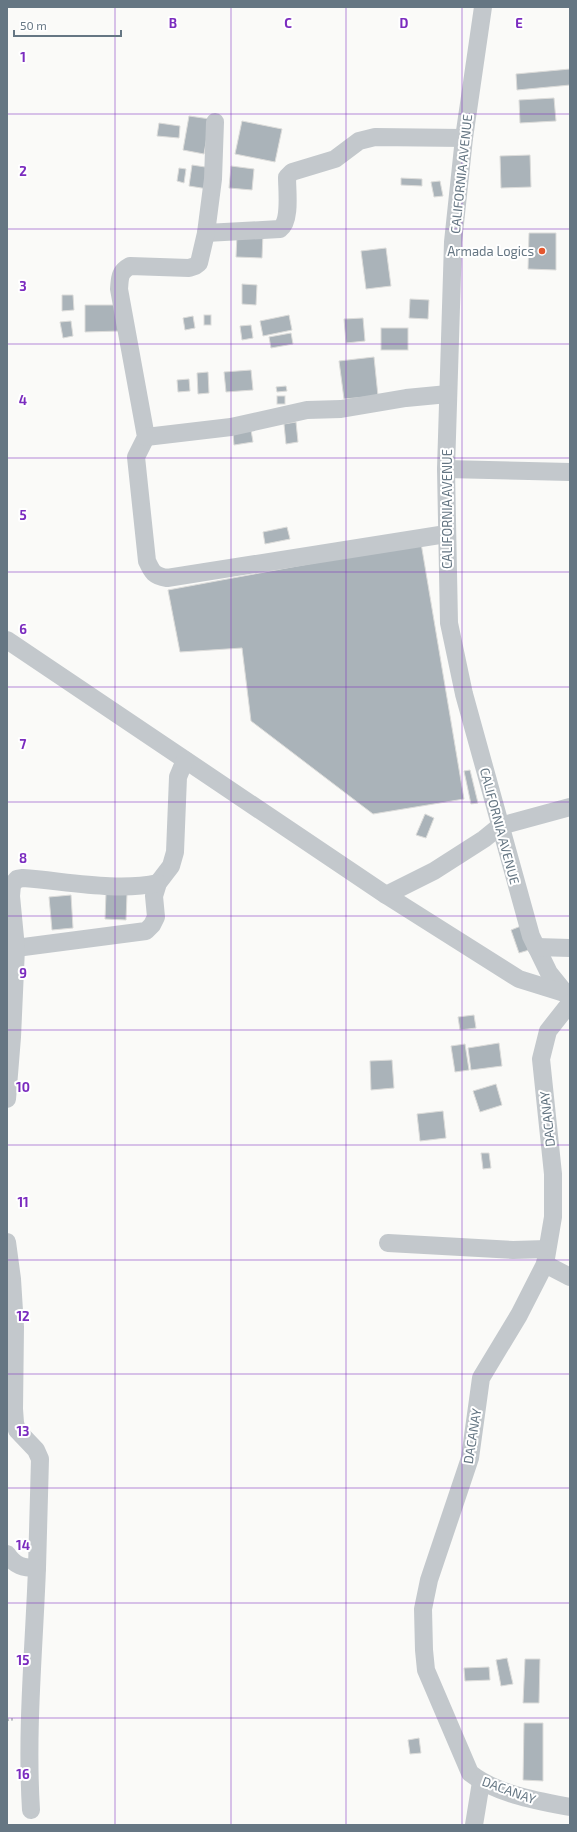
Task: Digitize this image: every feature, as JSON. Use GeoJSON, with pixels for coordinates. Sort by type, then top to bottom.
{"type":"FeatureCollection","features":[{"type":"Feature","properties":{"kind":"street","name":"CALIFORNIA AVENUE"},"geometry":{"type":"LineString","coordinates":[[482,7],[464,138],[454,242],[446,469],[448,623],[464,694],[520,902],[536,947],[549,973],[568,998]]}},
{"type":"Feature","properties":{"kind":"street"},"geometry":{"type":"LineString","coordinates":[[215,122],[214,174],[206,233],[199,263],[188,268],[130,266],[123,270],[120,275],[119,289],[146,437],[136,457],[147,560],[152,572],[157,576],[167,578],[446,534]]}},
{"type":"Feature","properties":{"kind":"street"},"geometry":{"type":"LineString","coordinates":[[206,233],[280,229],[284,226],[287,217],[287,177],[289,174],[335,159],[359,140],[375,136],[464,138]]}},
{"type":"Feature","properties":{"kind":"street"},"geometry":{"type":"LineString","coordinates":[[146,437],[231,427],[307,410],[341,409],[406,398],[448,394]]}},
{"type":"Feature","properties":{"kind":"street"},"geometry":{"type":"LineString","coordinates":[[446,469],[570,472]]}},
{"type":"Feature","properties":{"kind":"street"},"geometry":{"type":"LineString","coordinates":[[7,640],[386,895],[519,979],[568,998]]}},
{"type":"Feature","properties":{"kind":"street"},"geometry":{"type":"LineString","coordinates":[[16,948],[146,932],[156,917],[154,896],[158,883],[171,866],[175,852],[178,777],[185,760]]}},
{"type":"Feature","properties":{"kind":"street"},"geometry":{"type":"LineString","coordinates":[[386,895],[434,871],[484,839],[500,826],[570,807]]}},
{"type":"Feature","properties":{"kind":"street"},"geometry":{"type":"LineString","coordinates":[[7,1099],[16,948],[11,896],[12,885],[17,879],[23,878],[70,883],[144,886],[158,883]]}},
{"type":"Feature","properties":{"kind":"street"},"geometry":{"type":"LineString","coordinates":[[536,947],[570,948]]}},
{"type":"Feature","properties":{"kind":"street"},"geometry":{"type":"LineString","coordinates":[[7,966],[16,948]]}},
{"type":"Feature","properties":{"kind":"street","name":"DACANAY"},"geometry":{"type":"LineString","coordinates":[[568,998],[548,1031],[541,1059],[553,1174],[553,1217],[546,1257],[519,1315],[481,1378],[470,1458],[429,1580],[423,1609],[426,1670],[470,1773],[482,1782],[534,1800],[570,1807]]}},
{"type":"Feature","properties":{"kind":"street"},"geometry":{"type":"LineString","coordinates":[[7,1242],[12,1279],[15,1327],[14,1409],[16,1423],[18,1430],[36,1450],[40,1459],[29,1785],[31,1810]]}},
{"type":"Feature","properties":{"kind":"street"},"geometry":{"type":"LineString","coordinates":[[388,1243],[513,1250],[546,1257],[570,1277]]}},
{"type":"Feature","properties":{"kind":"street"},"geometry":{"type":"LineString","coordinates":[[7,1554],[12,1562],[18,1566],[37,1568]]}},
{"type":"Feature","properties":{"kind":"street"},"geometry":{"type":"LineString","coordinates":[[474,1825],[482,1782]]}},
{"type":"Feature","properties":{"kind":"building"},"geometry":{"type":"Polygon","coordinates":[[[570,69],[570,85],[517,90],[516,74],[570,69]]]}},
{"type":"Feature","properties":{"kind":"building"},"geometry":{"type":"Polygon","coordinates":[[[554,98],[556,121],[520,123],[519,100],[554,98]]]}},
{"type":"Feature","properties":{"kind":"building"},"geometry":{"type":"Polygon","coordinates":[[[189,116],[210,119],[204,154],[183,150],[189,116]]]}},
{"type":"Feature","properties":{"kind":"building"},"geometry":{"type":"Polygon","coordinates":[[[242,121],[282,129],[275,162],[235,154],[242,121]]]}},
{"type":"Feature","properties":{"kind":"building"},"geometry":{"type":"Polygon","coordinates":[[[159,123],[180,126],[179,138],[157,136],[159,123]]]}},
{"type":"Feature","properties":{"kind":"building"},"geometry":{"type":"Polygon","coordinates":[[[530,155],[531,187],[501,188],[500,156],[530,155]]]}},
{"type":"Feature","properties":{"kind":"building"},"geometry":{"type":"Polygon","coordinates":[[[192,165],[212,168],[208,189],[189,186],[192,165]]]}},
{"type":"Feature","properties":{"kind":"building"},"geometry":{"type":"Polygon","coordinates":[[[231,166],[254,169],[252,190],[229,188],[231,166]]]}},
{"type":"Feature","properties":{"kind":"building"},"geometry":{"type":"Polygon","coordinates":[[[179,168],[186,169],[184,183],[177,181],[179,168]]]}},
{"type":"Feature","properties":{"kind":"building"},"geometry":{"type":"Polygon","coordinates":[[[401,178],[422,179],[422,186],[401,185],[401,178]]]}},
{"type":"Feature","properties":{"kind":"building"},"geometry":{"type":"Polygon","coordinates":[[[440,181],[443,196],[434,197],[431,182],[440,181]]]}},
{"type":"Feature","properties":{"kind":"building","name":"Armada Logics"},"geometry":{"type":"Polygon","coordinates":[[[529,233],[556,233],[556,270],[528,269],[529,233]]]}},
{"type":"Feature","properties":{"kind":"building"},"geometry":{"type":"Polygon","coordinates":[[[237,234],[263,234],[262,258],[236,257],[237,234]]]}},
{"type":"Feature","properties":{"kind":"building"},"geometry":{"type":"Polygon","coordinates":[[[386,248],[391,286],[366,289],[361,251],[386,248]]]}},
{"type":"Feature","properties":{"kind":"building"},"geometry":{"type":"Polygon","coordinates":[[[242,284],[257,285],[256,305],[242,304],[242,284]]]}},
{"type":"Feature","properties":{"kind":"building"},"geometry":{"type":"Polygon","coordinates":[[[62,295],[73,295],[74,310],[62,311],[62,295]]]}},
{"type":"Feature","properties":{"kind":"building"},"geometry":{"type":"Polygon","coordinates":[[[410,299],[429,300],[428,319],[409,318],[410,299]]]}},
{"type":"Feature","properties":{"kind":"building"},"geometry":{"type":"Polygon","coordinates":[[[85,305],[119,305],[120,331],[85,332],[85,305]]]}},
{"type":"Feature","properties":{"kind":"building"},"geometry":{"type":"Polygon","coordinates":[[[204,315],[211,315],[211,325],[204,325],[204,315]]]}},
{"type":"Feature","properties":{"kind":"building"},"geometry":{"type":"Polygon","coordinates":[[[289,315],[292,330],[263,336],[260,321],[289,315]]]}},
{"type":"Feature","properties":{"kind":"building"},"geometry":{"type":"Polygon","coordinates":[[[193,316],[195,328],[185,330],[183,318],[193,316]]]}},
{"type":"Feature","properties":{"kind":"building"},"geometry":{"type":"Polygon","coordinates":[[[363,318],[365,341],[346,343],[344,319],[363,318]]]}},
{"type":"Feature","properties":{"kind":"building"},"geometry":{"type":"Polygon","coordinates":[[[71,321],[73,336],[63,338],[60,322],[71,321]]]}},
{"type":"Feature","properties":{"kind":"building"},"geometry":{"type":"Polygon","coordinates":[[[251,325],[253,338],[242,340],[240,326],[251,325]]]}},
{"type":"Feature","properties":{"kind":"building"},"geometry":{"type":"Polygon","coordinates":[[[381,328],[408,328],[408,350],[381,350],[381,328]]]}},
{"type":"Feature","properties":{"kind":"building"},"geometry":{"type":"Polygon","coordinates":[[[291,333],[293,344],[271,348],[269,337],[291,333]]]}},
{"type":"Feature","properties":{"kind":"building"},"geometry":{"type":"Polygon","coordinates":[[[374,357],[378,396],[344,399],[339,361],[374,357]]]}},
{"type":"Feature","properties":{"kind":"building"},"geometry":{"type":"Polygon","coordinates":[[[251,370],[253,390],[226,392],[224,372],[251,370]]]}},
{"type":"Feature","properties":{"kind":"building"},"geometry":{"type":"Polygon","coordinates":[[[208,372],[209,393],[198,394],[197,373],[208,372]]]}},
{"type":"Feature","properties":{"kind":"building"},"geometry":{"type":"Polygon","coordinates":[[[189,379],[190,391],[178,392],[177,380],[189,379]]]}},
{"type":"Feature","properties":{"kind":"building"},"geometry":{"type":"Polygon","coordinates":[[[286,386],[287,391],[277,392],[276,387],[286,386]]]}},
{"type":"Feature","properties":{"kind":"building"},"geometry":{"type":"Polygon","coordinates":[[[277,396],[285,396],[285,404],[277,404],[277,396]]]}},
{"type":"Feature","properties":{"kind":"building"},"geometry":{"type":"Polygon","coordinates":[[[296,422],[298,442],[286,444],[284,424],[296,422]]]}},
{"type":"Feature","properties":{"kind":"building"},"geometry":{"type":"Polygon","coordinates":[[[251,430],[253,442],[234,445],[233,433],[251,430]]]}},
{"type":"Feature","properties":{"kind":"building"},"geometry":{"type":"Polygon","coordinates":[[[287,527],[290,539],[265,544],[263,532],[287,527]]]}},
{"type":"Feature","properties":{"kind":"building"},"geometry":{"type":"Polygon","coordinates":[[[421,543],[464,799],[373,814],[251,721],[242,648],[180,652],[168,590],[421,543]]]}},
{"type":"Feature","properties":{"kind":"building"},"geometry":{"type":"Polygon","coordinates":[[[470,770],[478,803],[471,804],[464,771],[470,770]]]}},
{"type":"Feature","properties":{"kind":"building"},"geometry":{"type":"Polygon","coordinates":[[[425,814],[434,818],[426,838],[416,835],[425,814]]]}},
{"type":"Feature","properties":{"kind":"building"},"geometry":{"type":"Polygon","coordinates":[[[106,893],[127,894],[126,920],[105,919],[106,893]]]}},
{"type":"Feature","properties":{"kind":"building"},"geometry":{"type":"Polygon","coordinates":[[[71,895],[73,928],[52,930],[49,897],[71,895]]]}},
{"type":"Feature","properties":{"kind":"building"},"geometry":{"type":"Polygon","coordinates":[[[521,926],[529,950],[519,953],[511,930],[521,926]]]}},
{"type":"Feature","properties":{"kind":"building"},"geometry":{"type":"Polygon","coordinates":[[[474,1015],[476,1028],[460,1030],[458,1017],[474,1015]]]}},
{"type":"Feature","properties":{"kind":"building"},"geometry":{"type":"Polygon","coordinates":[[[499,1043],[502,1066],[471,1070],[468,1048],[499,1043]]]}},
{"type":"Feature","properties":{"kind":"building"},"geometry":{"type":"Polygon","coordinates":[[[465,1044],[469,1070],[455,1072],[451,1046],[465,1044]]]}},
{"type":"Feature","properties":{"kind":"building"},"geometry":{"type":"Polygon","coordinates":[[[392,1060],[394,1088],[371,1090],[370,1061],[392,1060]]]}},
{"type":"Feature","properties":{"kind":"building"},"geometry":{"type":"Polygon","coordinates":[[[496,1084],[502,1105],[480,1112],[473,1091],[496,1084]]]}},
{"type":"Feature","properties":{"kind":"building"},"geometry":{"type":"Polygon","coordinates":[[[443,1111],[446,1138],[420,1141],[417,1114],[443,1111]]]}},
{"type":"Feature","properties":{"kind":"building"},"geometry":{"type":"Polygon","coordinates":[[[481,1153],[489,1153],[491,1168],[483,1169],[481,1153]]]}},
{"type":"Feature","properties":{"kind":"building"},"geometry":{"type":"Polygon","coordinates":[[[507,1658],[513,1684],[501,1686],[496,1660],[507,1658]]]}},
{"type":"Feature","properties":{"kind":"building"},"geometry":{"type":"Polygon","coordinates":[[[525,1659],[540,1659],[539,1703],[523,1703],[525,1659]]]}},
{"type":"Feature","properties":{"kind":"building"},"geometry":{"type":"Polygon","coordinates":[[[489,1667],[490,1680],[465,1681],[464,1668],[489,1667]]]}},
{"type":"Feature","properties":{"kind":"building"},"geometry":{"type":"Polygon","coordinates":[[[524,1723],[543,1723],[543,1781],[523,1780],[524,1723]]]}},
{"type":"Feature","properties":{"kind":"building"},"geometry":{"type":"Polygon","coordinates":[[[419,1738],[421,1753],[410,1754],[408,1740],[419,1738]]]}},
{"type":"Feature","properties":{"kind":"place","name":"Armada Logics"},"geometry":{"type":"Point","coordinates":[542,251]}}]}
